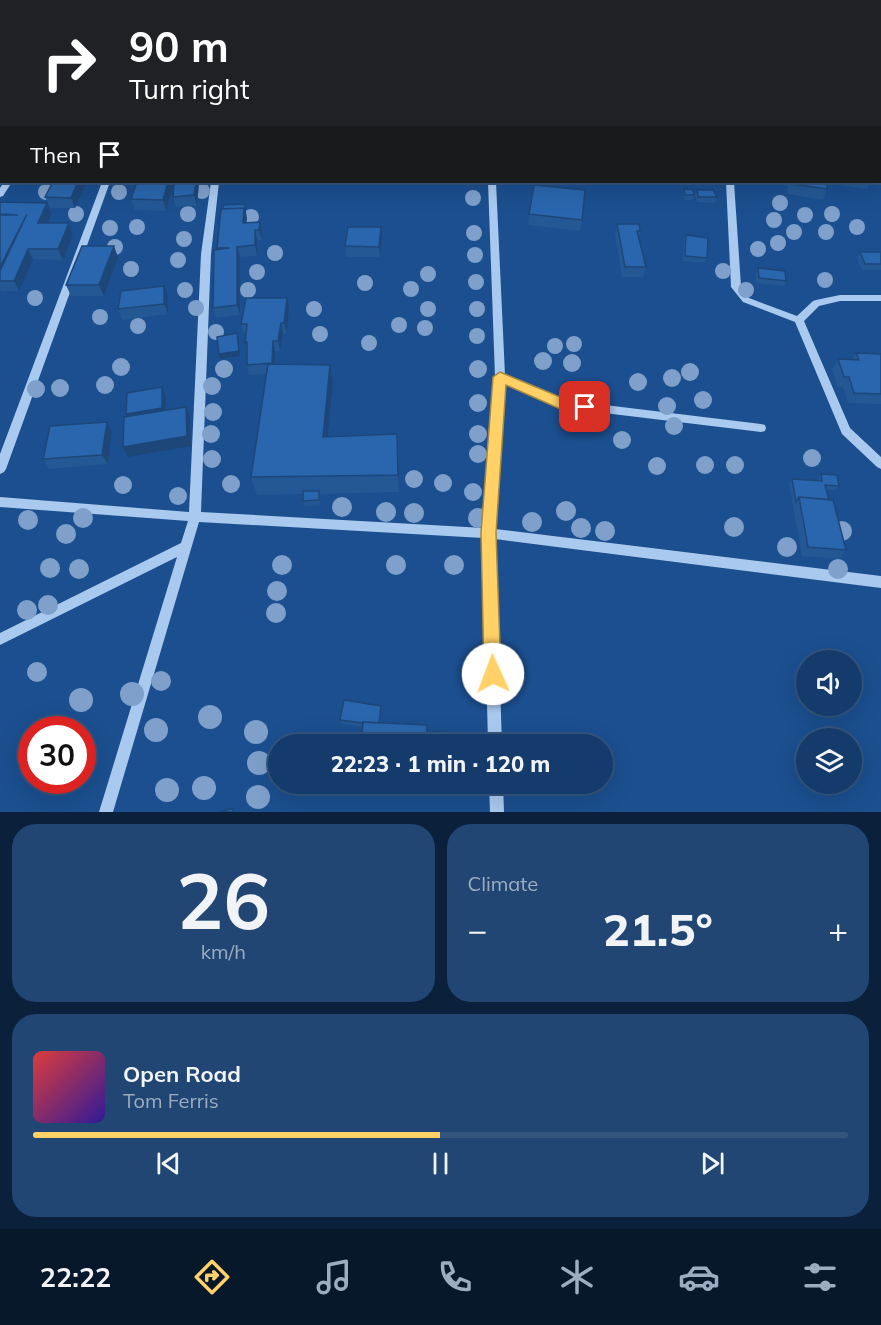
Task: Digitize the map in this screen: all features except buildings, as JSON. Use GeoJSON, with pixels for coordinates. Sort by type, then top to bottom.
{"type":"FeatureCollection","features":[{"type":"Feature","properties":{"kind":"street"},"geometry":{"type":"LineString","coordinates":[[0,469],[106,183]]}},
{"type":"Feature","properties":{"kind":"street"},"geometry":{"type":"LineString","coordinates":[[106,812],[195,517],[206,254],[215,183]]}},
{"type":"Feature","properties":{"kind":"street"},"geometry":{"type":"LineString","coordinates":[[492,183],[500,377],[489,533],[495,734]]}},
{"type":"Feature","properties":{"kind":"street"},"geometry":{"type":"LineString","coordinates":[[730,183],[736,287],[746,300],[799,320],[846,431],[881,464]]}},
{"type":"Feature","properties":{"kind":"street"},"geometry":{"type":"LineString","coordinates":[[799,320],[816,303],[840,298],[881,298]]}},
{"type":"Feature","properties":{"kind":"street"},"geometry":{"type":"LineString","coordinates":[[500,377],[563,404],[761,428]]}},
{"type":"Feature","properties":{"kind":"street"},"geometry":{"type":"LineString","coordinates":[[0,502],[195,517],[489,533],[881,582]]}},
{"type":"Feature","properties":{"kind":"street"},"geometry":{"type":"LineString","coordinates":[[0,639],[187,546]]}},
{"type":"Feature","properties":{"kind":"street"},"geometry":{"type":"LineString","coordinates":[[496,794],[497,812]]}},
{"type":"Feature","properties":{"kind":"route"},"geometry":{"type":"LineString","coordinates":[[493,674],[489,533],[500,377],[563,404],[585,407]]}}]}
